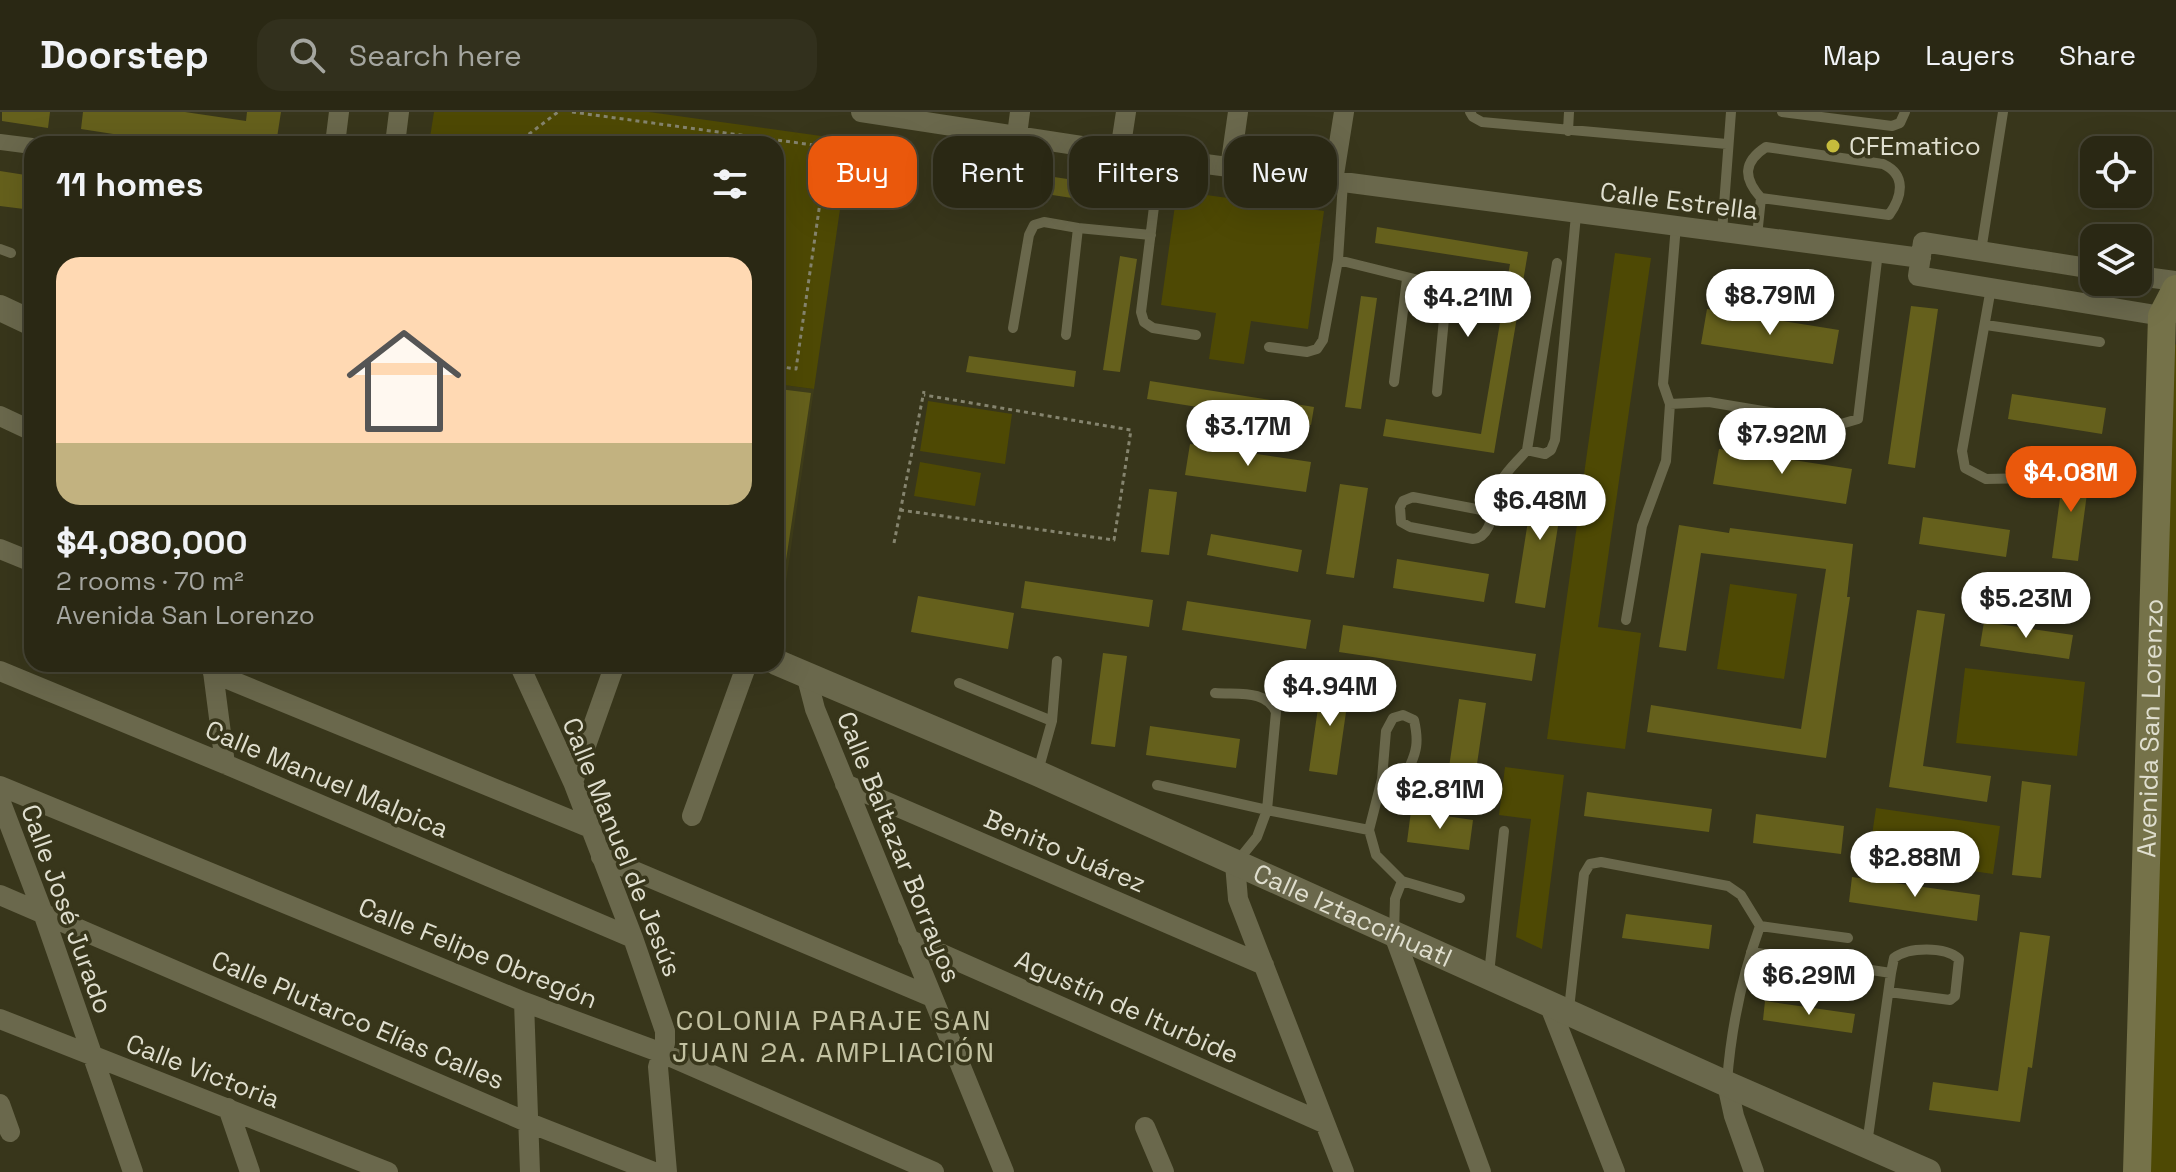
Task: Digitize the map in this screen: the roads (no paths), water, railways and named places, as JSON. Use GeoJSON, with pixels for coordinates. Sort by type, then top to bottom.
{"type":"FeatureCollection","features":[{"type":"Feature","properties":{"kind":"main road","name":"Avenida San Lorenzo"},"geometry":{"type":"LineString","coordinates":[[2136,1169],[2169,314],[2176,289]]}},
{"type":"Feature","properties":{"kind":"street"},"geometry":{"type":"LineString","coordinates":[[336,136],[339,112]]}},
{"type":"Feature","properties":{"kind":"street"},"geometry":{"type":"LineString","coordinates":[[396,136],[399,112]]}},
{"type":"Feature","properties":{"kind":"street","name":"Calle Estrella"},"geometry":{"type":"LineString","coordinates":[[861,112],[917,116],[1069,143]]}},
{"type":"Feature","properties":{"kind":"street"},"geometry":{"type":"LineString","coordinates":[[1017,135],[1020,112]]}},
{"type":"Feature","properties":{"kind":"street"},"geometry":{"type":"LineString","coordinates":[[1122,136],[1126,112]]}},
{"type":"Feature","properties":{"kind":"street"},"geometry":{"type":"LineString","coordinates":[[1235,136],[1238,112]]}},
{"type":"Feature","properties":{"kind":"street"},"geometry":{"type":"LineString","coordinates":[[1338,182],[1344,112]]}},
{"type":"Feature","properties":{"kind":"street"},"geometry":{"type":"LineString","coordinates":[[0,142],[24,145]]}},
{"type":"Feature","properties":{"kind":"street","name":"Calle Estrella"},"geometry":{"type":"LineString","coordinates":[[1338,182],[1878,252],[1920,259],[1991,288],[2169,314]]}},
{"type":"Feature","properties":{"kind":"street","name":"Calle Estrella"},"geometry":{"type":"LineString","coordinates":[[1920,259],[1981,251],[2080,267]]}},
{"type":"Feature","properties":{"kind":"street"},"geometry":{"type":"LineString","coordinates":[[2152,278],[2176,281]]}},
{"type":"Feature","properties":{"kind":"street"},"geometry":{"type":"LineString","coordinates":[[0,308],[24,319]]}},
{"type":"Feature","properties":{"kind":"street"},"geometry":{"type":"LineString","coordinates":[[0,416],[24,427]]}},
{"type":"Feature","properties":{"kind":"street"},"geometry":{"type":"LineString","coordinates":[[0,549],[24,559]]}},
{"type":"Feature","properties":{"kind":"street","name":"Calle Iztaccihuatl"},"geometry":{"type":"LineString","coordinates":[[784,665],[1037,773],[1928,1172]]}},
{"type":"Feature","properties":{"kind":"street","name":"Calle Manuel Malpica"},"geometry":{"type":"LineString","coordinates":[[0,671],[633,938]]}},
{"type":"Feature","properties":{"kind":"street"},"geometry":{"type":"LineString","coordinates":[[213,672],[225,764]]}},
{"type":"Feature","properties":{"kind":"street"},"geometry":{"type":"LineString","coordinates":[[221,672],[588,827]]}},
{"type":"Feature","properties":{"kind":"street","name":"Calle Manuel de Jesús"},"geometry":{"type":"LineString","coordinates":[[523,672],[573,782],[665,1031],[658,1067],[667,1172]]}},
{"type":"Feature","properties":{"kind":"street"},"geometry":{"type":"LineString","coordinates":[[573,782],[612,672]]}},
{"type":"Feature","properties":{"kind":"street"},"geometry":{"type":"LineString","coordinates":[[692,816],[744,672]]}},
{"type":"Feature","properties":{"kind":"street","name":"Calle Baltazar Borrayos"},"geometry":{"type":"LineString","coordinates":[[806,674],[815,709],[1004,1172]]}},
{"type":"Feature","properties":{"kind":"street","name":"Benito Juárez"},"geometry":{"type":"LineString","coordinates":[[845,784],[1264,965]]}},
{"type":"Feature","properties":{"kind":"street","name":"Calle Felipe Obregón"},"geometry":{"type":"LineString","coordinates":[[0,786],[524,1002],[662,1053],[934,1172]]}},
{"type":"Feature","properties":{"kind":"street","name":"Calle José Jurado"},"geometry":{"type":"LineString","coordinates":[[0,800],[43,913],[133,1172]]}},
{"type":"Feature","properties":{"kind":"street"},"geometry":{"type":"LineString","coordinates":[[601,857],[932,997]]}},
{"type":"Feature","properties":{"kind":"street"},"geometry":{"type":"LineString","coordinates":[[1235,864],[1238,899],[1344,1172]]}},
{"type":"Feature","properties":{"kind":"street","name":"Calle Plutarco Elías Calles"},"geometry":{"type":"LineString","coordinates":[[0,895],[527,1122],[654,1172]]}},
{"type":"Feature","properties":{"kind":"street"},"geometry":{"type":"LineString","coordinates":[[1394,935],[1481,1172]]}},
{"type":"Feature","properties":{"kind":"street","name":"Agustín de Iturbide"},"geometry":{"type":"LineString","coordinates":[[908,939],[1324,1123]]}},
{"type":"Feature","properties":{"kind":"street"},"geometry":{"type":"LineString","coordinates":[[524,1002],[530,1172]]}},
{"type":"Feature","properties":{"kind":"street"},"geometry":{"type":"LineString","coordinates":[[1559,1008],[1615,1172]]}},
{"type":"Feature","properties":{"kind":"street","name":"Calle Victoria"},"geometry":{"type":"LineString","coordinates":[[0,1019],[388,1172]]}},
{"type":"Feature","properties":{"kind":"street"},"geometry":{"type":"LineString","coordinates":[[1727,1084],[1734,1116],[1754,1172]]}},
{"type":"Feature","properties":{"kind":"street"},"geometry":{"type":"LineString","coordinates":[[0,1104],[10,1132]]}},
{"type":"Feature","properties":{"kind":"street"},"geometry":{"type":"LineString","coordinates":[[228,1108],[250,1172]]}},
{"type":"Feature","properties":{"kind":"street"},"geometry":{"type":"LineString","coordinates":[[1145,1127],[1164,1172]]}},
{"type":"Feature","properties":{"kind":"lane"},"geometry":{"type":"LineString","coordinates":[[1470,112],[1482,122],[1727,144]]}},
{"type":"Feature","properties":{"kind":"lane"},"geometry":{"type":"LineString","coordinates":[[1568,131],[1569,112]]}},
{"type":"Feature","properties":{"kind":"lane"},"geometry":{"type":"LineString","coordinates":[[1722,232],[1731,112]]}},
{"type":"Feature","properties":{"kind":"lane"},"geometry":{"type":"LineString","coordinates":[[1782,112],[1892,126],[1900,123],[1905,112]]}},
{"type":"Feature","properties":{"kind":"lane"},"geometry":{"type":"LineString","coordinates":[[1981,251],[2003,112]]}},
{"type":"Feature","properties":{"kind":"lane"},"geometry":{"type":"LineString","coordinates":[[1757,236],[1761,198],[1751,187],[1747,170],[1753,156],[1766,147],[1883,164],[1894,169],[1900,181],[1897,204],[1889,215],[1761,198]]}},
{"type":"Feature","properties":{"kind":"lane"},"geometry":{"type":"LineString","coordinates":[[1269,347],[1307,352],[1317,349],[1323,340],[1338,260],[1338,182]]}},
{"type":"Feature","properties":{"kind":"lane"},"geometry":{"type":"LineString","coordinates":[[1154,208],[1141,312],[1144,322],[1153,328],[1196,335]]}},
{"type":"Feature","properties":{"kind":"lane"},"geometry":{"type":"LineString","coordinates":[[1527,450],[1545,454],[1551,450],[1555,440],[1576,215]]}},
{"type":"Feature","properties":{"kind":"lane"},"geometry":{"type":"LineString","coordinates":[[1013,328],[1029,235],[1034,225],[1044,222],[1151,235]]}},
{"type":"Feature","properties":{"kind":"lane"},"geometry":{"type":"LineString","coordinates":[[1626,620],[1642,526],[1666,461],[1670,404],[1663,384],[1676,225]]}},
{"type":"Feature","properties":{"kind":"lane"},"geometry":{"type":"LineString","coordinates":[[1066,335],[1078,228]]}},
{"type":"Feature","properties":{"kind":"lane"},"geometry":{"type":"LineString","coordinates":[[1670,404],[1709,402],[1841,424],[1858,419],[1878,252]]}},
{"type":"Feature","properties":{"kind":"lane"},"geometry":{"type":"LineString","coordinates":[[1338,260],[1447,287],[1437,392]]}},
{"type":"Feature","properties":{"kind":"lane"},"geometry":{"type":"LineString","coordinates":[[1492,512],[1413,497],[1403,501],[1400,507],[1401,522],[1410,527],[1473,539],[1487,534],[1503,478],[1527,450],[1557,263]]}},
{"type":"Feature","properties":{"kind":"lane"},"geometry":{"type":"LineString","coordinates":[[1394,382],[1407,279]]}},
{"type":"Feature","properties":{"kind":"lane"},"geometry":{"type":"LineString","coordinates":[[1991,288],[1962,451],[1965,468],[1986,479],[2032,478]]}},
{"type":"Feature","properties":{"kind":"lane"},"geometry":{"type":"LineString","coordinates":[[1986,325],[2100,342]]}},
{"type":"Feature","properties":{"kind":"lane"},"geometry":{"type":"LineString","coordinates":[[1037,773],[1052,721],[1057,661]]}},
{"type":"Feature","properties":{"kind":"lane"},"geometry":{"type":"LineString","coordinates":[[959,683],[1052,721]]}},
{"type":"Feature","properties":{"kind":"lane"},"geometry":{"type":"LineString","coordinates":[[1215,693],[1263,697],[1271,701],[1276,712],[1267,810],[1257,837],[1235,864]]}},
{"type":"Feature","properties":{"kind":"lane"},"geometry":{"type":"LineString","coordinates":[[1382,779],[1407,772],[1414,759],[1418,740],[1414,720],[1403,715],[1393,718],[1386,731],[1382,779],[1369,830],[1376,855],[1402,881],[1460,898]]}},
{"type":"Feature","properties":{"kind":"lane"},"geometry":{"type":"LineString","coordinates":[[1157,785],[1369,830]]}},
{"type":"Feature","properties":{"kind":"lane"},"geometry":{"type":"LineString","coordinates":[[1489,976],[1504,831]]}},
{"type":"Feature","properties":{"kind":"lane"},"geometry":{"type":"LineString","coordinates":[[1559,1008],[1584,874],[1590,864],[1601,862],[1728,886],[1741,895],[1760,926]]}},
{"type":"Feature","properties":{"kind":"lane"},"geometry":{"type":"LineString","coordinates":[[1394,935],[1395,899],[1402,881]]}},
{"type":"Feature","properties":{"kind":"lane"},"geometry":{"type":"LineString","coordinates":[[1760,926],[1848,938]]}},
{"type":"Feature","properties":{"kind":"lane"},"geometry":{"type":"LineString","coordinates":[[1727,1084],[1729,1049],[1760,926]]}},
{"type":"Feature","properties":{"kind":"lane"},"geometry":{"type":"LineString","coordinates":[[1867,1146],[1891,973],[1894,958],[1902,951],[1944,951],[1959,959],[1955,996],[1950,1000],[1889,992]]}},
{"type":"Feature","properties":{"kind":"lane"},"geometry":{"type":"LineString","coordinates":[[1751,952],[1891,973]]}},
{"type":"Feature","properties":{"kind":"place","name":"CFEmatico"},"geometry":{"type":"Point","coordinates":[1833,146]}},
{"type":"Feature","properties":{"kind":"district","name":"COLONIA PARAJE SAN JUAN 2A. AMPLIACIÓN"},"geometry":{"type":"Point","coordinates":[834,1036]}}]}
